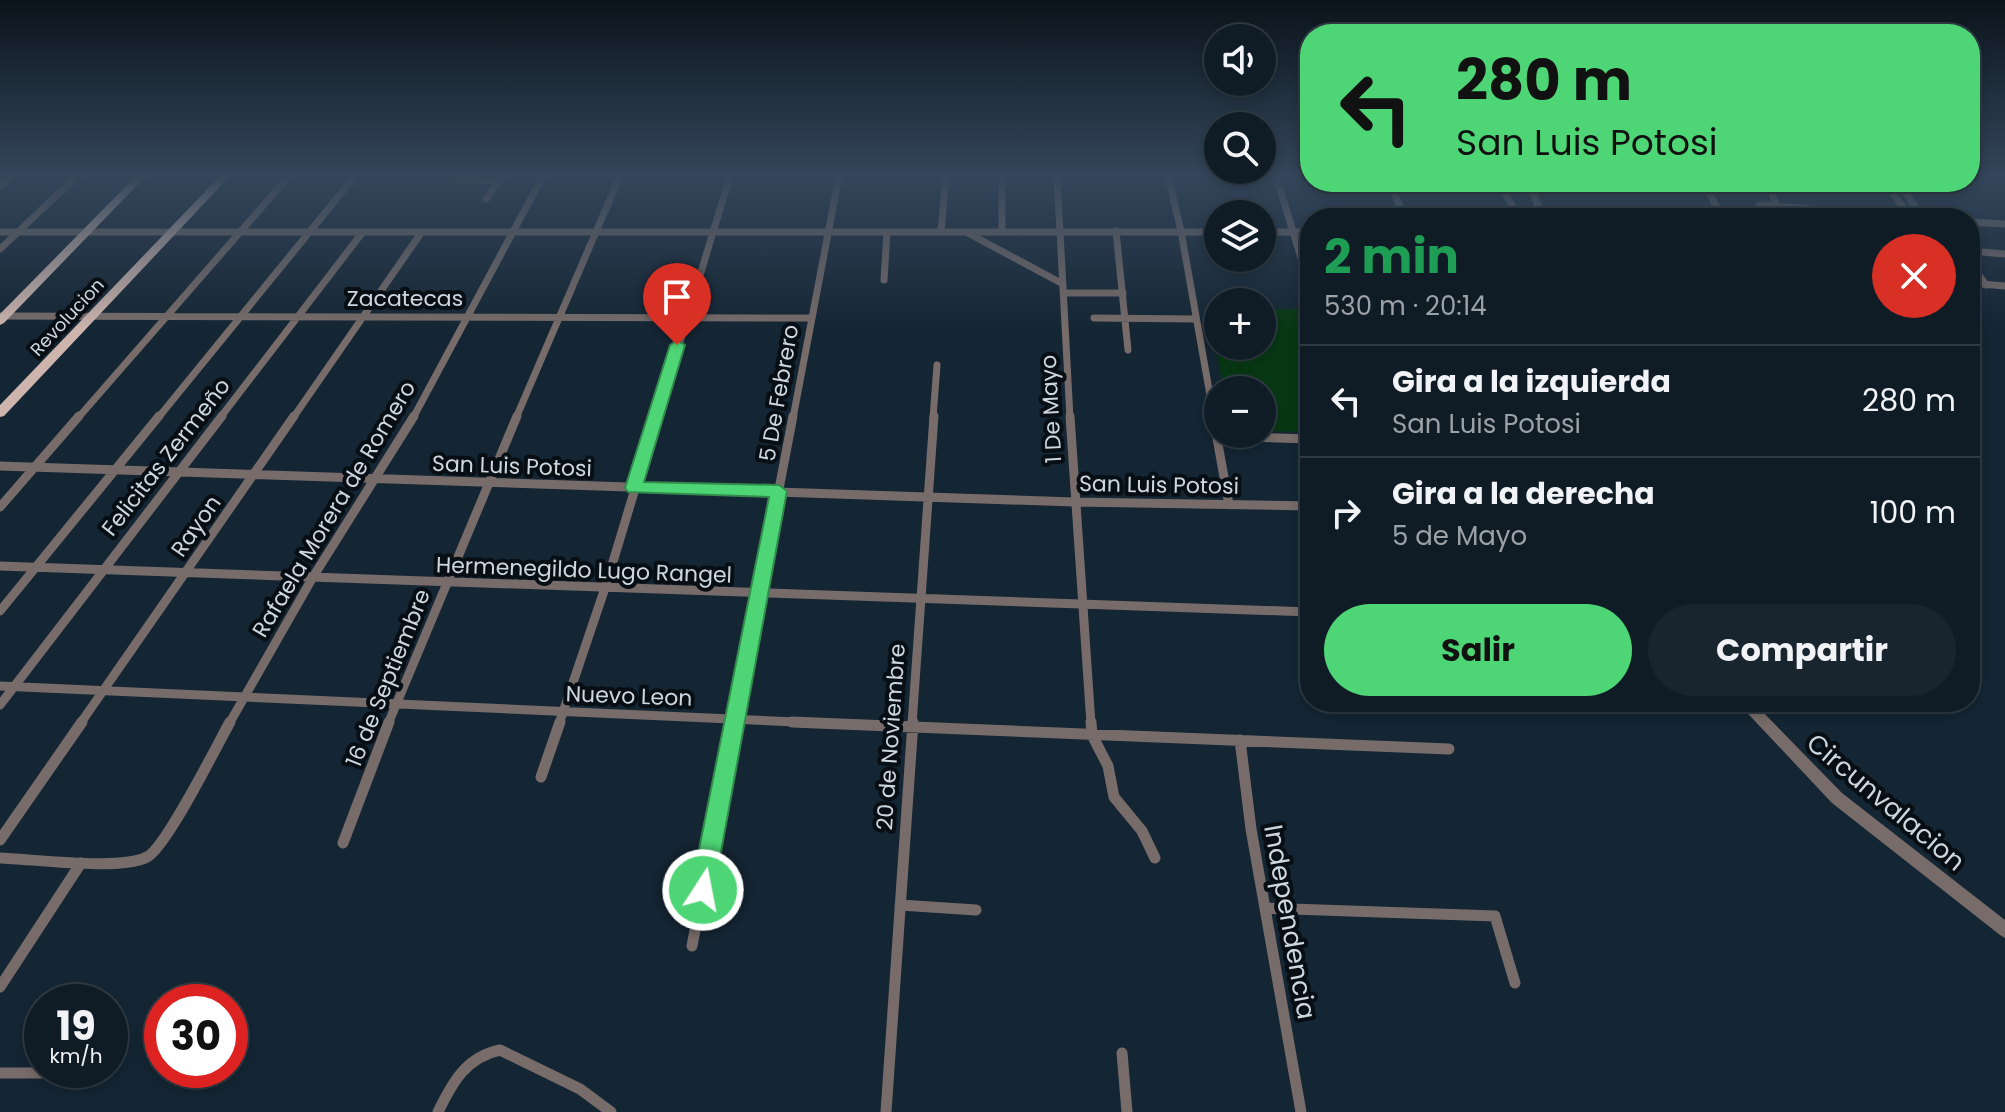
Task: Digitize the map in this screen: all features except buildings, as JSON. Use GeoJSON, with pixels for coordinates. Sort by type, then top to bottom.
{"type":"FeatureCollection","features":[{"type":"Feature","properties":{"kind":"main road"},"geometry":{"type":"LineString","coordinates":[[2,317],[89,228]]}},
{"type":"Feature","properties":{"kind":"main road","name":"Revolucion"},"geometry":{"type":"LineString","coordinates":[[0,413],[176,228]]}},
{"type":"Feature","properties":{"kind":"street"},"geometry":{"type":"LineString","coordinates":[[0,249],[22,228]]}},
{"type":"Feature","properties":{"kind":"street"},"geometry":{"type":"LineString","coordinates":[[0,507],[245,228]]}},
{"type":"Feature","properties":{"kind":"street"},"geometry":{"type":"LineString","coordinates":[[0,611],[313,228]]}},
{"type":"Feature","properties":{"kind":"street","name":"Rafaela Morera de Romero"},"geometry":{"type":"LineString","coordinates":[[81,863],[121,863],[148,857],[163,840],[313,577],[426,397],[517,228]]}},
{"type":"Feature","properties":{"kind":"street","name":"16 de Septiembre"},"geometry":{"type":"LineString","coordinates":[[343,843],[392,706],[598,228]]}},
{"type":"Feature","properties":{"kind":"street"},"geometry":{"type":"LineString","coordinates":[[541,777],[606,585],[712,228]]}},
{"type":"Feature","properties":{"kind":"street","name":"5 De Febrero"},"geometry":{"type":"LineString","coordinates":[[692,946],[761,595],[810,318],[830,228]]}},
{"type":"Feature","properties":{"kind":"street"},"geometry":{"type":"LineString","coordinates":[[941,228],[941,232]]}},
{"type":"Feature","properties":{"kind":"street"},"geometry":{"type":"LineString","coordinates":[[1002,228],[1002,232]]}},
{"type":"Feature","properties":{"kind":"street","name":"1 De Mayo"},"geometry":{"type":"LineString","coordinates":[[1061,228],[1074,502],[1085,604],[1092,735]]}},
{"type":"Feature","properties":{"kind":"street"},"geometry":{"type":"LineString","coordinates":[[1180,228],[1206,376]]}},
{"type":"Feature","properties":{"kind":"street"},"geometry":{"type":"LineString","coordinates":[[1293,228],[1300,253]]}},
{"type":"Feature","properties":{"kind":"street"},"geometry":{"type":"LineString","coordinates":[[1116,231],[1128,350]]}},
{"type":"Feature","properties":{"kind":"street"},"geometry":{"type":"LineString","coordinates":[[0,232],[1204,232]]}},
{"type":"Feature","properties":{"kind":"street"},"geometry":{"type":"LineString","coordinates":[[884,280],[887,232]]}},
{"type":"Feature","properties":{"kind":"street"},"geometry":{"type":"LineString","coordinates":[[966,232],[1064,289],[1123,293]]}},
{"type":"Feature","properties":{"kind":"street"},"geometry":{"type":"LineString","coordinates":[[1276,232],[1300,232]]}},
{"type":"Feature","properties":{"kind":"street","name":"Felicitas Zermeño"},"geometry":{"type":"LineString","coordinates":[[0,705],[102,568],[362,233]]}},
{"type":"Feature","properties":{"kind":"street","name":"Rayon"},"geometry":{"type":"LineString","coordinates":[[0,840],[421,233]]}},
{"type":"Feature","properties":{"kind":"street"},"geometry":{"type":"LineString","coordinates":[[1980,252],[2005,254]]}},
{"type":"Feature","properties":{"kind":"street"},"geometry":{"type":"LineString","coordinates":[[1980,277],[1986,285]]}},
{"type":"Feature","properties":{"kind":"street"},"geometry":{"type":"LineString","coordinates":[[1980,284],[2005,286]]}},
{"type":"Feature","properties":{"kind":"street","name":"Zacatecas"},"geometry":{"type":"LineString","coordinates":[[2,317],[810,318]]}},
{"type":"Feature","properties":{"kind":"street"},"geometry":{"type":"LineString","coordinates":[[1094,318],[1196,319]]}},
{"type":"Feature","properties":{"kind":"street","name":"20 de Noviembre"},"geometry":{"type":"LineString","coordinates":[[886,1112],[937,365]]}},
{"type":"Feature","properties":{"kind":"street"},"geometry":{"type":"LineString","coordinates":[[1276,438],[1300,439]]}},
{"type":"Feature","properties":{"kind":"street"},"geometry":{"type":"LineString","coordinates":[[1219,448],[1229,505]]}},
{"type":"Feature","properties":{"kind":"street","name":"San Luis Potosi"},"geometry":{"type":"LineString","coordinates":[[0,466],[1074,502],[1300,506]]}},
{"type":"Feature","properties":{"kind":"street","name":"Hermenegildo Lugo Rangel"},"geometry":{"type":"LineString","coordinates":[[0,566],[1300,612]]}},
{"type":"Feature","properties":{"kind":"street","name":"Nuevo Leon"},"geometry":{"type":"LineString","coordinates":[[0,686],[563,714],[643,714],[735,721],[1449,749]]}},
{"type":"Feature","properties":{"kind":"street","name":"Circunvalacion"},"geometry":{"type":"LineString","coordinates":[[1754,712],[1837,798],[2005,930]]}},
{"type":"Feature","properties":{"kind":"street"},"geometry":{"type":"LineString","coordinates":[[1092,735],[1108,766],[1114,797],[1142,831],[1155,858]]}},
{"type":"Feature","properties":{"kind":"street","name":"Independencia"},"geometry":{"type":"LineString","coordinates":[[1240,740],[1265,908],[1301,1112]]}},
{"type":"Feature","properties":{"kind":"street"},"geometry":{"type":"LineString","coordinates":[[0,858],[81,863],[0,987]]}},
{"type":"Feature","properties":{"kind":"street"},"geometry":{"type":"LineString","coordinates":[[900,905],[976,910]]}},
{"type":"Feature","properties":{"kind":"street"},"geometry":{"type":"LineString","coordinates":[[1265,908],[1495,916],[1515,983]]}},
{"type":"Feature","properties":{"kind":"street"},"geometry":{"type":"LineString","coordinates":[[438,1112],[459,1074],[472,1061],[486,1052],[500,1050],[580,1089],[611,1112]]}},
{"type":"Feature","properties":{"kind":"street"},"geometry":{"type":"LineString","coordinates":[[1122,1053],[1127,1112]]}},
{"type":"Feature","properties":{"kind":"street"},"geometry":{"type":"LineString","coordinates":[[0,1073],[24,1073]]}},
{"type":"Feature","properties":{"kind":"green space"},"geometry":{"type":"Polygon","coordinates":[[[1276,309],[1300,309],[1300,432],[1276,431],[1276,376],[1221,376],[1218,360],[1276,360],[1276,309]]]}},
{"type":"Feature","properties":{"kind":"route"},"geometry":{"type":"LineString","coordinates":[[677,345],[634,488],[779,491],[703,890]]}}]}
